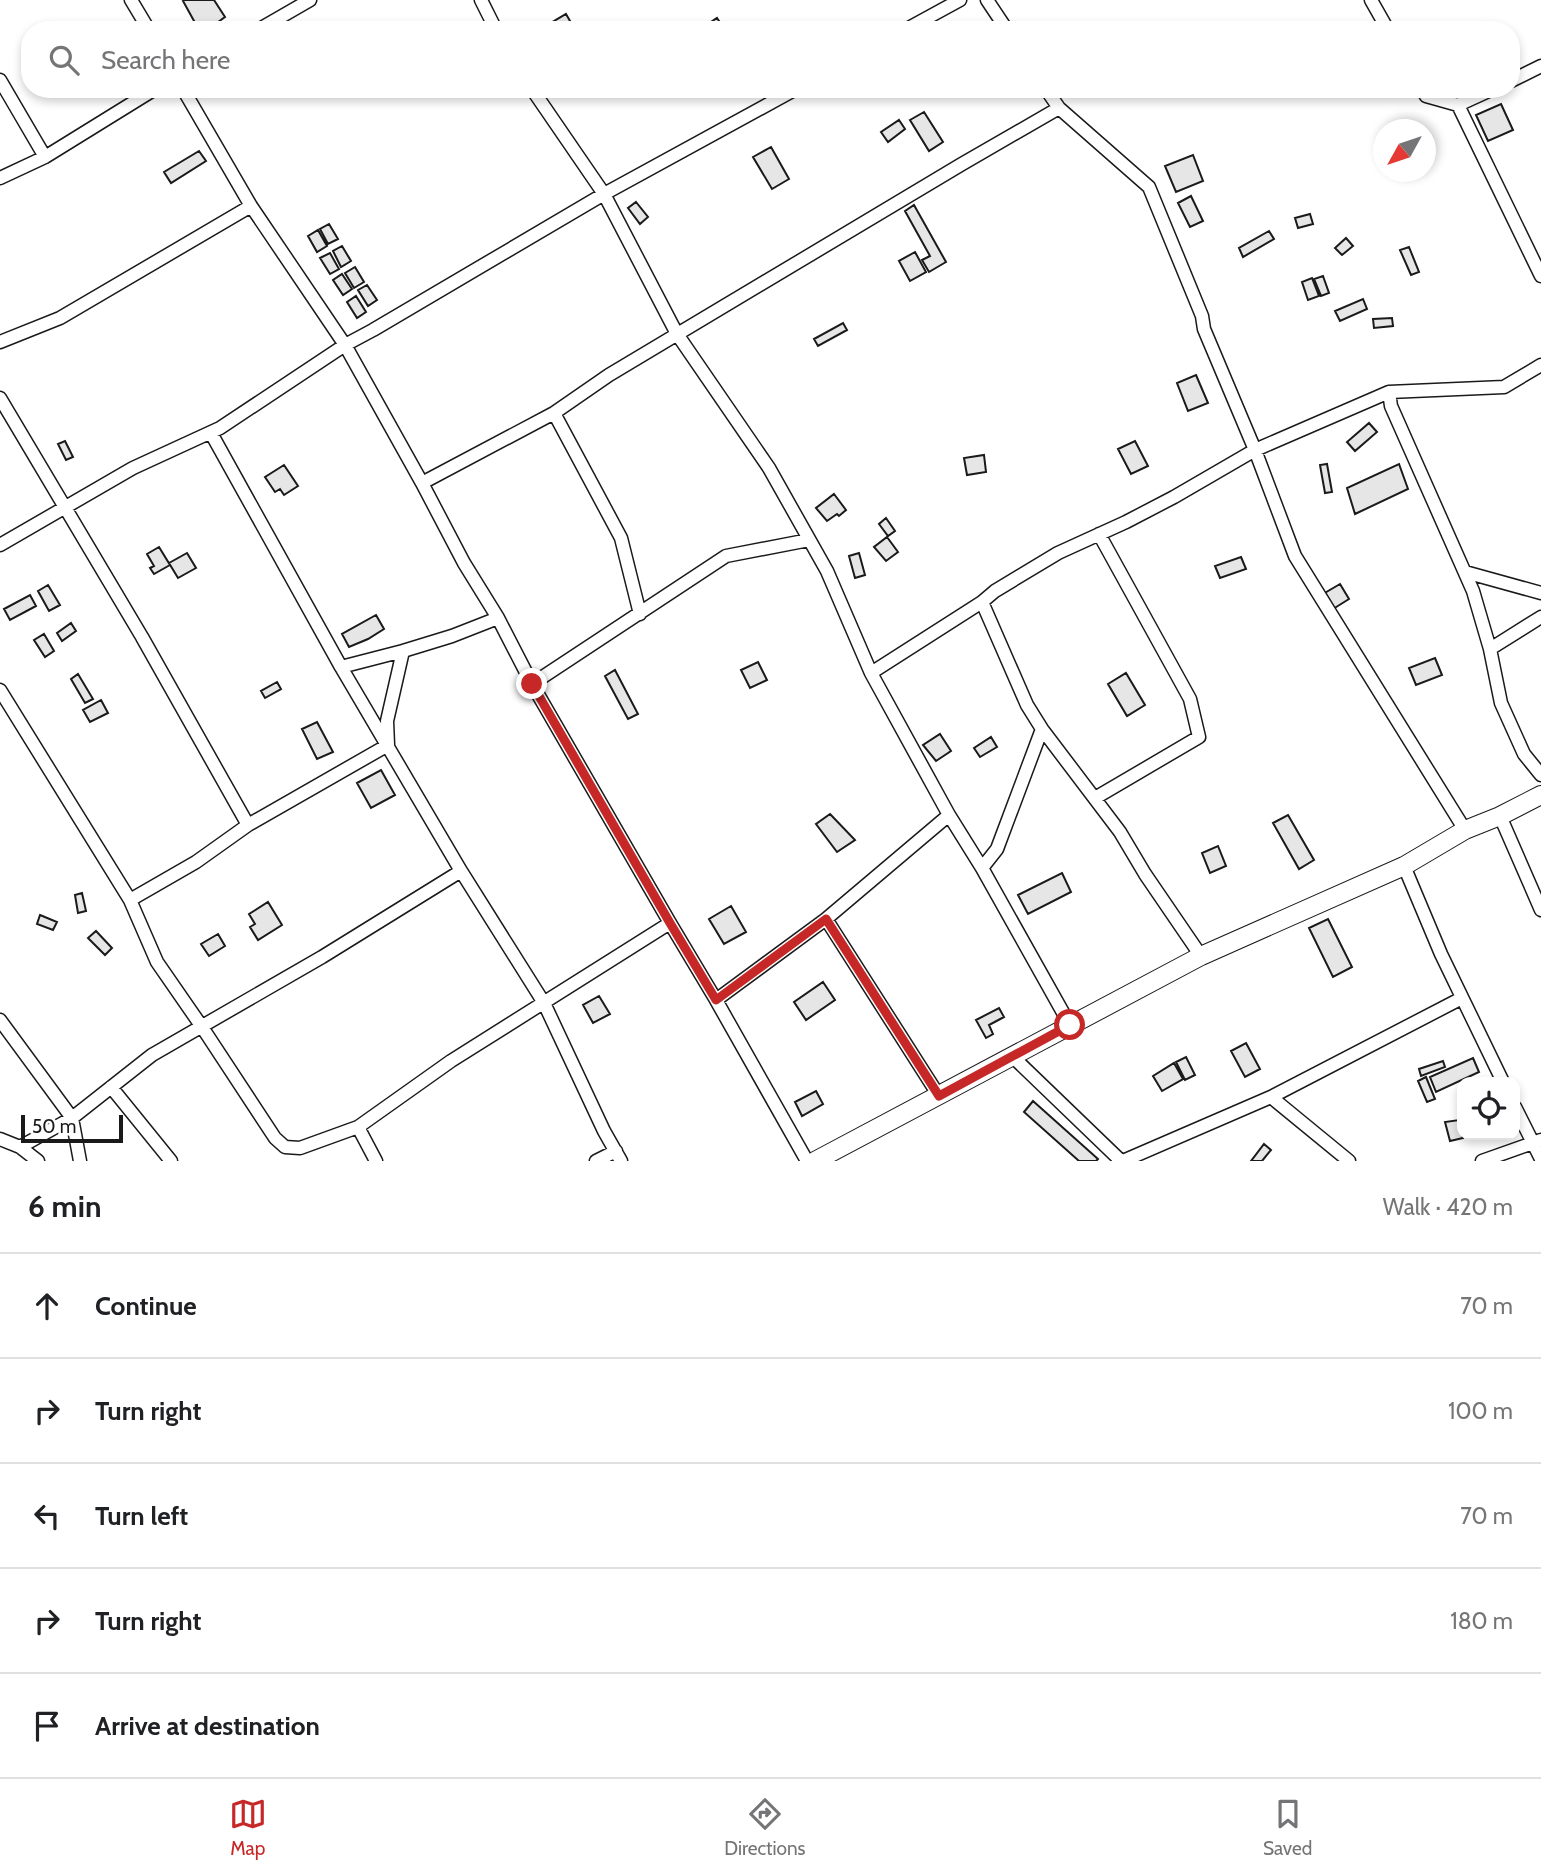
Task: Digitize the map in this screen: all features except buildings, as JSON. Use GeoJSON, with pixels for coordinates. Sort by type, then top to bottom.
{"type":"FeatureCollection","features":[{"type":"Feature","properties":{"kind":"street"},"geometry":{"type":"LineString","coordinates":[[131,0],[144,21]]}},
{"type":"Feature","properties":{"kind":"street"},"geometry":{"type":"LineString","coordinates":[[273,21],[310,0]]}},
{"type":"Feature","properties":{"kind":"street"},"geometry":{"type":"LineString","coordinates":[[481,0],[492,21]]}},
{"type":"Feature","properties":{"kind":"street"},"geometry":{"type":"LineString","coordinates":[[922,21],[960,0]]}},
{"type":"Feature","properties":{"kind":"street"},"geometry":{"type":"LineString","coordinates":[[987,0],[1001,21]]}},
{"type":"Feature","properties":{"kind":"street"},"geometry":{"type":"LineString","coordinates":[[1371,0],[1383,21]]}},
{"type":"Feature","properties":{"kind":"street"},"geometry":{"type":"LineString","coordinates":[[1520,76],[1541,66]]}},
{"type":"Feature","properties":{"kind":"street"},"geometry":{"type":"LineString","coordinates":[[0,80],[44,157]]}},
{"type":"Feature","properties":{"kind":"street"},"geometry":{"type":"LineString","coordinates":[[0,178],[44,157],[140,98]]}},
{"type":"Feature","properties":{"kind":"street"},"geometry":{"type":"LineString","coordinates":[[188,98],[251,206],[345,345],[464,563],[498,618],[532,684],[807,1161]]}},
{"type":"Feature","properties":{"kind":"street"},"geometry":{"type":"LineString","coordinates":[[538,98],[604,194],[677,334],[769,468],[827,571],[872,673],[949,815],[982,867],[1070,1025]]}},
{"type":"Feature","properties":{"kind":"street"},"geometry":{"type":"LineString","coordinates":[[0,545],[158,456],[211,433],[345,345],[604,194],[780,98]]}},
{"type":"Feature","properties":{"kind":"street"},"geometry":{"type":"LineString","coordinates":[[1052,98],[1059,108],[1149,187],[1295,556],[1465,830]]}},
{"type":"Feature","properties":{"kind":"street"},"geometry":{"type":"LineString","coordinates":[[1433,98],[1458,105],[1473,98]]}},
{"type":"Feature","properties":{"kind":"street"},"geometry":{"type":"LineString","coordinates":[[1458,105],[1541,276]]}},
{"type":"Feature","properties":{"kind":"street"},"geometry":{"type":"LineString","coordinates":[[422,483],[554,413],[609,375],[1059,108]]}},
{"type":"Feature","properties":{"kind":"street"},"geometry":{"type":"LineString","coordinates":[[0,342],[60,318],[251,206]]}},
{"type":"Feature","properties":{"kind":"street"},"geometry":{"type":"LineString","coordinates":[[872,673],[995,591],[1058,553],[1174,497],[1255,450],[1389,392],[1504,387],[1541,365]]}},
{"type":"Feature","properties":{"kind":"street"},"geometry":{"type":"LineString","coordinates":[[1389,392],[1391,406],[1473,591],[1490,649],[1501,703],[1524,754],[1541,775]]}},
{"type":"Feature","properties":{"kind":"street"},"geometry":{"type":"LineString","coordinates":[[0,398],[142,637],[248,825]]}},
{"type":"Feature","properties":{"kind":"street"},"geometry":{"type":"LineString","coordinates":[[554,413],[621,538],[640,614]]}},
{"type":"Feature","properties":{"kind":"street"},"geometry":{"type":"LineString","coordinates":[[211,433],[341,667],[461,871],[544,1003],[618,1156],[597,1161]]}},
{"type":"Feature","properties":{"kind":"street"},"geometry":{"type":"LineString","coordinates":[[1095,798],[1199,737],[1190,699],[1099,534]]}},
{"type":"Feature","properties":{"kind":"street"},"geometry":{"type":"LineString","coordinates":[[532,684],[726,556],[809,541]]}},
{"type":"Feature","properties":{"kind":"street"},"geometry":{"type":"LineString","coordinates":[[1465,572],[1541,593]]}},
{"type":"Feature","properties":{"kind":"street"},"geometry":{"type":"LineString","coordinates":[[982,602],[1027,705],[1120,832],[1201,956]]}},
{"type":"Feature","properties":{"kind":"street"},"geometry":{"type":"LineString","coordinates":[[1490,649],[1541,617]]}},
{"type":"Feature","properties":{"kind":"street"},"geometry":{"type":"LineString","coordinates":[[341,667],[404,651],[498,618]]}},
{"type":"Feature","properties":{"kind":"street"},"geometry":{"type":"LineString","coordinates":[[388,745],[387,721],[404,651]]}},
{"type":"Feature","properties":{"kind":"street"},"geometry":{"type":"LineString","coordinates":[[0,690],[130,900],[158,962],[275,1138],[285,1147],[300,1148],[358,1127],[451,1061],[670,923]]}},
{"type":"Feature","properties":{"kind":"street"},"geometry":{"type":"LineString","coordinates":[[982,867],[997,849],[1042,729]]}},
{"type":"Feature","properties":{"kind":"street"},"geometry":{"type":"LineString","coordinates":[[130,900],[196,862],[248,825],[388,745]]}},
{"type":"Feature","properties":{"kind":"street"},"geometry":{"type":"LineString","coordinates":[[815,1161],[1201,956],[1404,866],[1465,830],[1541,795]]}},
{"type":"Feature","properties":{"kind":"street"},"geometry":{"type":"LineString","coordinates":[[716,1000],[826,919],[949,815]]}},
{"type":"Feature","properties":{"kind":"street"},"geometry":{"type":"LineString","coordinates":[[1500,816],[1541,910]]}},
{"type":"Feature","properties":{"kind":"street"},"geometry":{"type":"LineString","coordinates":[[1404,866],[1441,954],[1501,1077]]}},
{"type":"Feature","properties":{"kind":"street"},"geometry":{"type":"LineString","coordinates":[[20,1147],[72,1118],[152,1055],[461,871]]}},
{"type":"Feature","properties":{"kind":"street"},"geometry":{"type":"LineString","coordinates":[[826,919],[939,1096]]}},
{"type":"Feature","properties":{"kind":"street"},"geometry":{"type":"LineString","coordinates":[[1012,1056],[1122,1161],[1272,1097],[1462,998]]}},
{"type":"Feature","properties":{"kind":"street"},"geometry":{"type":"LineString","coordinates":[[0,1020],[72,1118],[80,1161]]}},
{"type":"Feature","properties":{"kind":"street"},"geometry":{"type":"LineString","coordinates":[[111,1087],[171,1161]]}},
{"type":"Feature","properties":{"kind":"street"},"geometry":{"type":"LineString","coordinates":[[1272,1097],[1349,1161]]}},
{"type":"Feature","properties":{"kind":"street"},"geometry":{"type":"LineString","coordinates":[[1520,1115],[1537,1141],[1541,1159]]}},
{"type":"Feature","properties":{"kind":"street"},"geometry":{"type":"LineString","coordinates":[[358,1127],[376,1161]]}},
{"type":"Feature","properties":{"kind":"street"},"geometry":{"type":"LineString","coordinates":[[0,1139],[20,1147],[38,1161]]}},
{"type":"Feature","properties":{"kind":"street"},"geometry":{"type":"LineString","coordinates":[[1482,1161],[1537,1141]]}},
{"type":"Feature","properties":{"kind":"route"},"geometry":{"type":"LineString","coordinates":[[532,684],[716,1000],[826,919],[939,1096],[1070,1025]]}}]}
